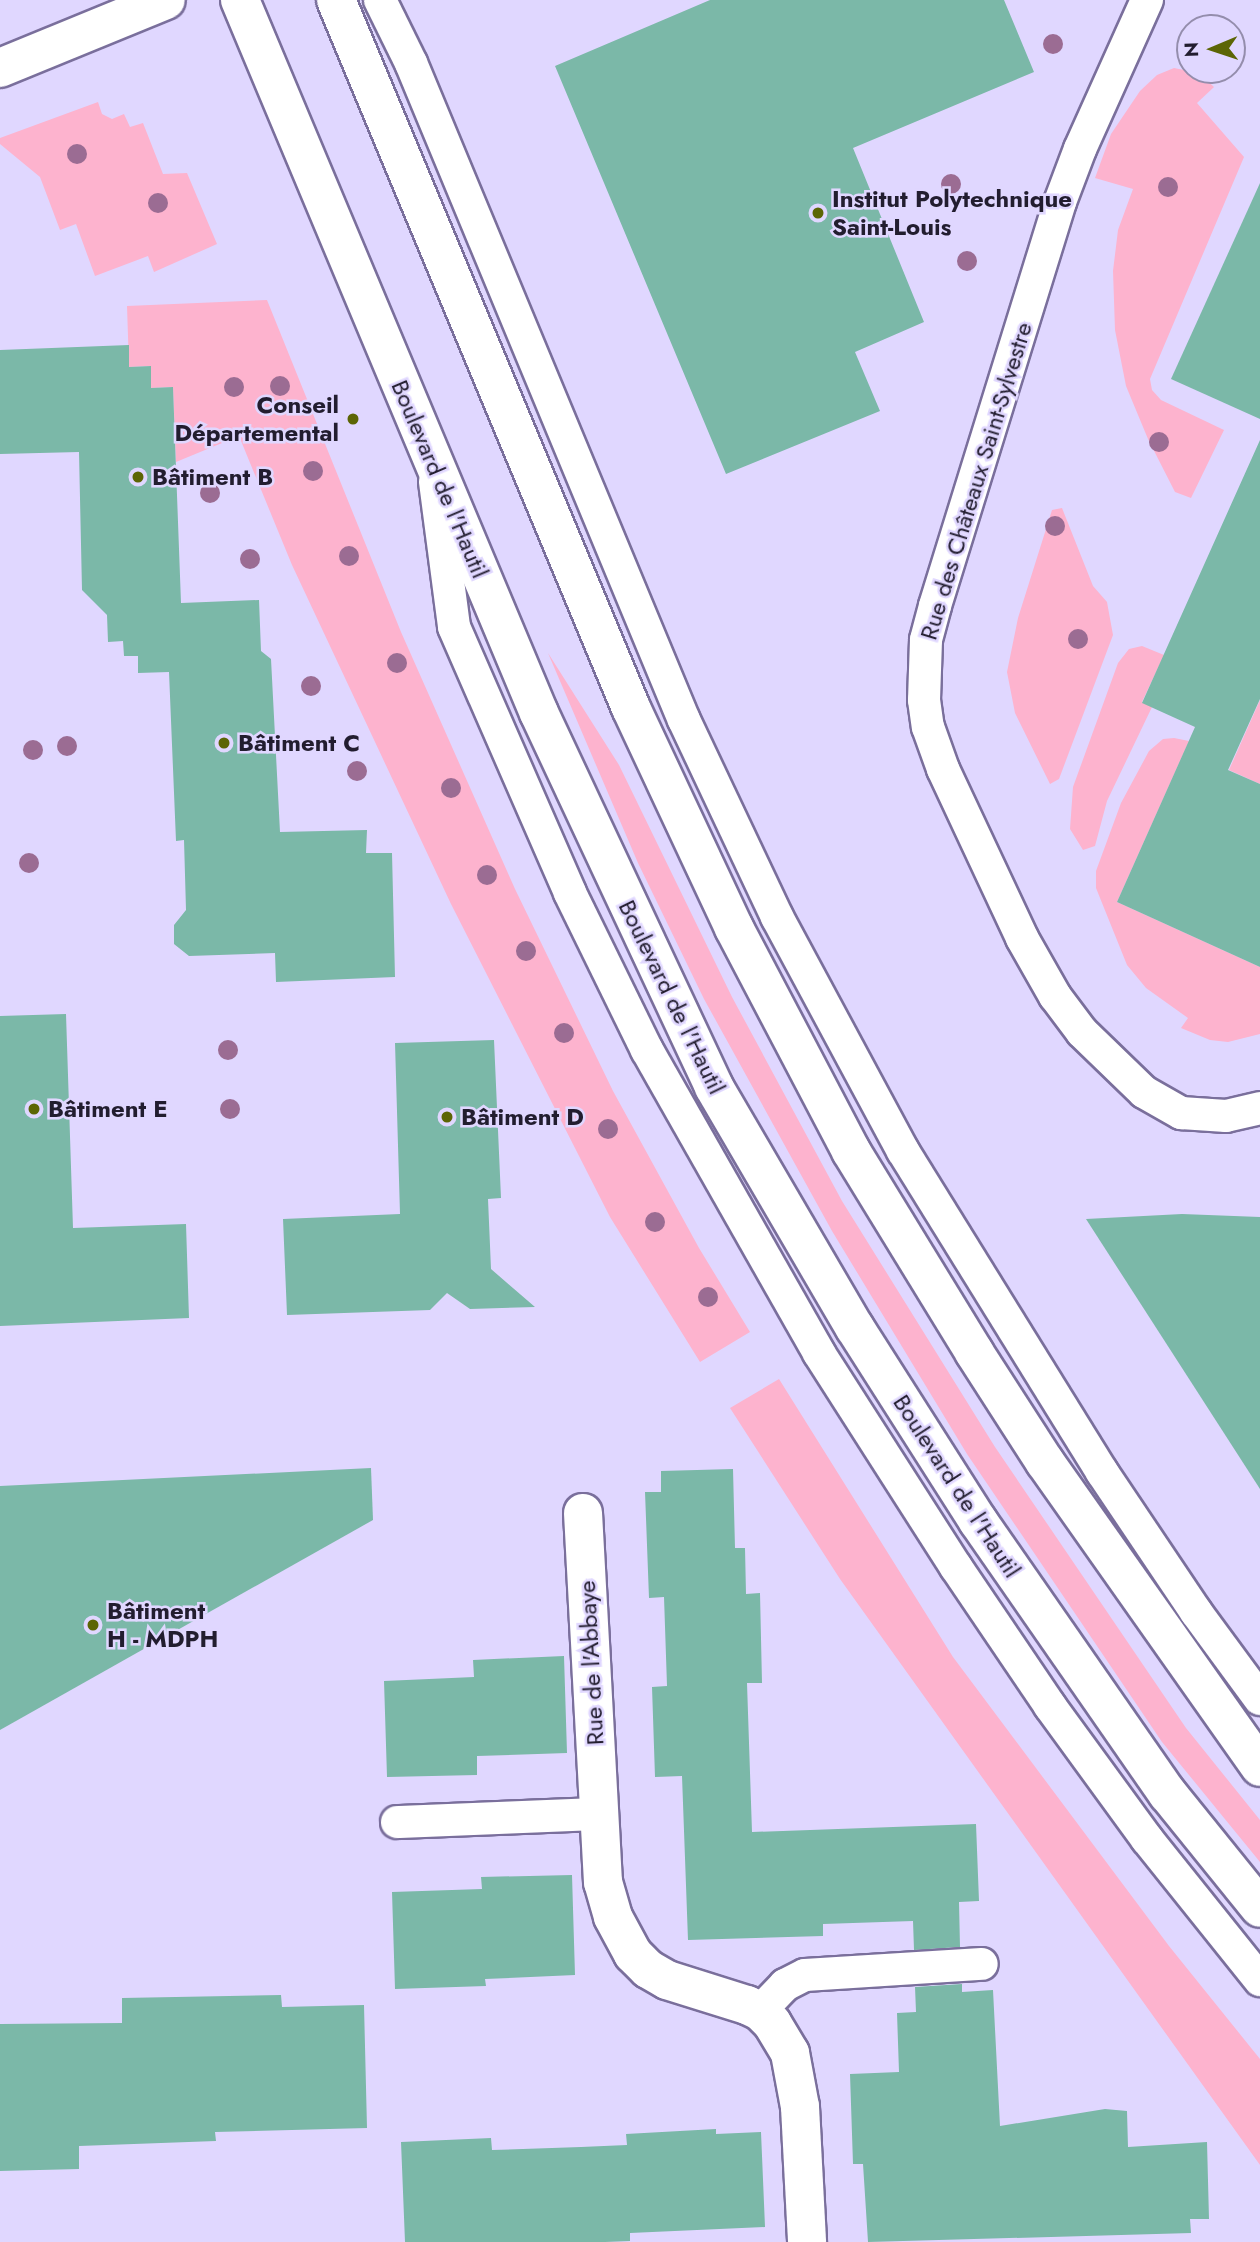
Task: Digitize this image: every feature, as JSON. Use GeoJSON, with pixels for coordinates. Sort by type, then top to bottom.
{"type":"FeatureCollection","features":[{"type":"Feature","properties":{"kind":"main road"},"geometry":{"type":"LineString","coordinates":[[0,68],[166,0]]}},
{"type":"Feature","properties":{"kind":"main road","name":"Boulevard de l'Hautil"},"geometry":{"type":"LineString","coordinates":[[240,0],[539,713],[645,944],[720,1098],[855,1328],[978,1521],[1168,1794],[1260,1908]]}},
{"type":"Feature","properties":{"kind":"main road"},"geometry":{"type":"LineString","coordinates":[[336,0],[615,671],[740,939],[851,1151],[974,1352],[1053,1473],[1260,1767]]}},
{"type":"Feature","properties":{"kind":"main road","name":"Rue de l'Abbaye"},"geometry":{"type":"LineString","coordinates":[[583,1513],[603,1882],[613,1917],[633,1954],[648,1969],[667,1980],[760,2011]]}},
{"type":"Feature","properties":{"kind":"main road"},"geometry":{"type":"LineString","coordinates":[[760,2011],[778,2033],[789,2053],[792,2066],[800,2107],[807,2242]]}},
{"type":"Feature","properties":{"kind":"lane"},"geometry":{"type":"LineString","coordinates":[[380,0],[411,63],[679,708],[777,918],[902,1151],[1102,1472],[1196,1612],[1260,1699]]}},
{"type":"Feature","properties":{"kind":"lane","name":"Rue des Châteaux Saint-Sylvestre"},"geometry":{"type":"LineString","coordinates":[[1147,0],[1080,149],[1060,202],[935,607],[926,640],[924,700],[943,769],[1016,926],[1055,996],[1082,1032],[1144,1091],[1181,1112],[1226,1116],[1260,1108]]}},
{"type":"Feature","properties":{"kind":"lane"},"geometry":{"type":"LineString","coordinates":[[432,460],[454,627],[570,893],[647,1050],[819,1353],[956,1567],[1050,1706],[1147,1839],[1260,1980]]}},
{"type":"Feature","properties":{"kind":"lane"},"geometry":{"type":"LineString","coordinates":[[397,1822],[599,1814]]}},
{"type":"Feature","properties":{"kind":"lane"},"geometry":{"type":"LineString","coordinates":[[760,2011],[785,1985],[805,1975],[982,1964]]}},
{"type":"Feature","properties":{"kind":"shaded area"},"geometry":{"type":"Polygon","coordinates":[[[1176,68],[1176,84],[1211,84],[1214,87],[1197,103],[1244,157],[1150,379],[1152,390],[1161,400],[1224,430],[1191,498],[1175,492],[1148,439],[1126,386],[1115,330],[1113,271],[1118,230],[1133,189],[1095,178],[1111,134],[1140,91],[1157,75],[1176,68]]]}},
{"type":"Feature","properties":{"kind":"shaded area"},"geometry":{"type":"Polygon","coordinates":[[[98,102],[102,114],[112,119],[124,114],[130,127],[143,123],[163,174],[187,173],[217,244],[154,272],[148,256],[95,276],[76,224],[60,230],[40,177],[0,144],[0,138],[98,102]]]}},
{"type":"Feature","properties":{"kind":"shaded area"},"geometry":{"type":"Polygon","coordinates":[[[267,300],[401,632],[515,889],[613,1091],[699,1248],[750,1332],[700,1362],[610,1217],[451,904],[292,565],[239,436],[176,462],[173,387],[151,388],[150,366],[129,367],[127,306],[267,300]]]}},
{"type":"Feature","properties":{"kind":"shaded area"},"geometry":{"type":"Polygon","coordinates":[[[1062,508],[1093,586],[1107,602],[1113,635],[1059,779],[1050,784],[1015,713],[1007,672],[1018,618],[1052,510],[1062,508]]]}},
{"type":"Feature","properties":{"kind":"shaded area"},"geometry":{"type":"Polygon","coordinates":[[[1142,646],[1164,655],[1142,702],[1152,707],[1107,801],[1095,846],[1083,850],[1070,829],[1073,787],[1118,663],[1129,649],[1142,646]]]}},
{"type":"Feature","properties":{"kind":"shaded area"},"geometry":{"type":"Polygon","coordinates":[[[548,653],[619,765],[732,997],[842,1201],[995,1447],[1186,1728],[1260,1820],[1260,1862],[1162,1742],[967,1454],[832,1231],[704,999],[638,863],[548,653]]]}},
{"type":"Feature","properties":{"kind":"shaded area"},"geometry":{"type":"Polygon","coordinates":[[[1260,700],[1260,784],[1229,770],[1260,700]]]}},
{"type":"Feature","properties":{"kind":"shaded area"},"geometry":{"type":"Polygon","coordinates":[[[1163,739],[1189,741],[1117,902],[1260,967],[1260,1034],[1228,1042],[1210,1040],[1181,1028],[1188,1018],[1146,988],[1127,965],[1096,888],[1096,871],[1121,803],[1149,751],[1163,739]]]}},
{"type":"Feature","properties":{"kind":"shaded area"},"geometry":{"type":"Polygon","coordinates":[[[779,1379],[953,1657],[1169,1946],[1260,2059],[1260,2165],[840,1579],[730,1408],[779,1379]]]}},
{"type":"Feature","properties":{"kind":"building","name":"Institut Polytechnique Saint-Louis"},"geometry":{"type":"Polygon","coordinates":[[[710,0],[1004,0],[1034,72],[853,148],[924,322],[855,352],[880,411],[726,474],[555,66],[710,0]]]}},
{"type":"Feature","properties":{"kind":"building"},"geometry":{"type":"Polygon","coordinates":[[[1260,183],[1260,419],[1171,379],[1260,183]]]}},
{"type":"Feature","properties":{"kind":"building","name":"Bâtiment C"},"geometry":{"type":"Polygon","coordinates":[[[129,345],[129,367],[151,366],[151,388],[173,387],[181,603],[259,600],[261,651],[271,659],[280,832],[367,830],[366,853],[392,853],[395,977],[276,982],[275,953],[189,956],[174,944],[174,925],[186,910],[184,840],[176,841],[169,672],[138,673],[138,656],[124,656],[123,641],[108,642],[107,615],[82,590],[79,452],[0,454],[0,350],[129,345]]]}},
{"type":"Feature","properties":{"kind":"building"},"geometry":{"type":"Polygon","coordinates":[[[1260,440],[1260,699],[1228,770],[1260,784],[1260,967],[1117,902],[1195,727],[1142,703],[1260,440]]]}},
{"type":"Feature","properties":{"kind":"building","name":"Bâtiment E"},"geometry":{"type":"Polygon","coordinates":[[[66,1014],[73,1228],[186,1224],[189,1318],[0,1326],[0,1016],[66,1014]]]}},
{"type":"Feature","properties":{"kind":"building","name":"Bâtiment D"},"geometry":{"type":"Polygon","coordinates":[[[494,1040],[501,1198],[488,1199],[491,1269],[535,1307],[470,1309],[447,1293],[430,1310],[287,1315],[283,1219],[400,1214],[395,1043],[494,1040]]]}},
{"type":"Feature","properties":{"kind":"building"},"geometry":{"type":"Polygon","coordinates":[[[1182,1214],[1260,1217],[1260,1489],[1086,1219],[1182,1214]]]}},
{"type":"Feature","properties":{"kind":"building","name":"Bâtiment H - MDPH"},"geometry":{"type":"Polygon","coordinates":[[[371,1468],[373,1520],[0,1730],[0,1486],[371,1468]]]}},
{"type":"Feature","properties":{"kind":"building"},"geometry":{"type":"Polygon","coordinates":[[[733,1469],[735,1548],[745,1548],[746,1594],[760,1593],[762,1683],[747,1683],[752,1832],[976,1824],[979,1901],[959,1902],[960,1947],[914,1950],[913,1921],[823,1924],[823,1936],[688,1940],[682,1776],[655,1777],[652,1687],[667,1686],[664,1597],[649,1598],[645,1492],[661,1492],[661,1471],[733,1469]]]}},
{"type":"Feature","properties":{"kind":"building"},"geometry":{"type":"Polygon","coordinates":[[[564,1656],[567,1753],[477,1756],[477,1775],[387,1777],[384,1681],[474,1677],[473,1660],[564,1656]]]}},
{"type":"Feature","properties":{"kind":"building"},"geometry":{"type":"Polygon","coordinates":[[[572,1875],[575,1975],[485,1979],[486,1986],[395,1989],[392,1892],[482,1889],[481,1877],[572,1875]]]}},
{"type":"Feature","properties":{"kind":"building"},"geometry":{"type":"Polygon","coordinates":[[[962,1984],[962,1992],[993,1990],[1000,2126],[1105,2109],[1127,2111],[1128,2147],[1207,2142],[1209,2219],[1190,2219],[1191,2233],[868,2242],[863,2164],[853,2164],[850,2074],[899,2072],[897,2013],[916,2012],[915,1987],[962,1984]]]}},
{"type":"Feature","properties":{"kind":"building"},"geometry":{"type":"Polygon","coordinates":[[[281,1995],[282,2007],[364,2005],[367,2128],[215,2132],[216,2141],[79,2146],[79,2169],[0,2171],[0,2024],[122,2023],[122,1998],[281,1995]]]}},
{"type":"Feature","properties":{"kind":"building"},"geometry":{"type":"Polygon","coordinates":[[[716,2129],[716,2134],[761,2132],[765,2227],[630,2233],[630,2241],[405,2242],[401,2142],[491,2138],[492,2150],[581,2147],[627,2145],[626,2134],[716,2129]]]}},
{"type":"Feature","properties":{"kind":"place","name":"Institut Polytechnique Saint-Louis"},"geometry":{"type":"Point","coordinates":[818,213]}},
{"type":"Feature","properties":{"kind":"place","name":"Conseil Départemental"},"geometry":{"type":"Point","coordinates":[353,419]}},
{"type":"Feature","properties":{"kind":"place","name":"Bâtiment B"},"geometry":{"type":"Point","coordinates":[138,477]}},
{"type":"Feature","properties":{"kind":"place","name":"Bâtiment C"},"geometry":{"type":"Point","coordinates":[224,743]}},
{"type":"Feature","properties":{"kind":"place","name":"Bâtiment E"},"geometry":{"type":"Point","coordinates":[34,1109]}},
{"type":"Feature","properties":{"kind":"place","name":"Bâtiment D"},"geometry":{"type":"Point","coordinates":[447,1117]}},
{"type":"Feature","properties":{"kind":"place","name":"Bâtiment H - MDPH"},"geometry":{"type":"Point","coordinates":[93,1625]}}]}
